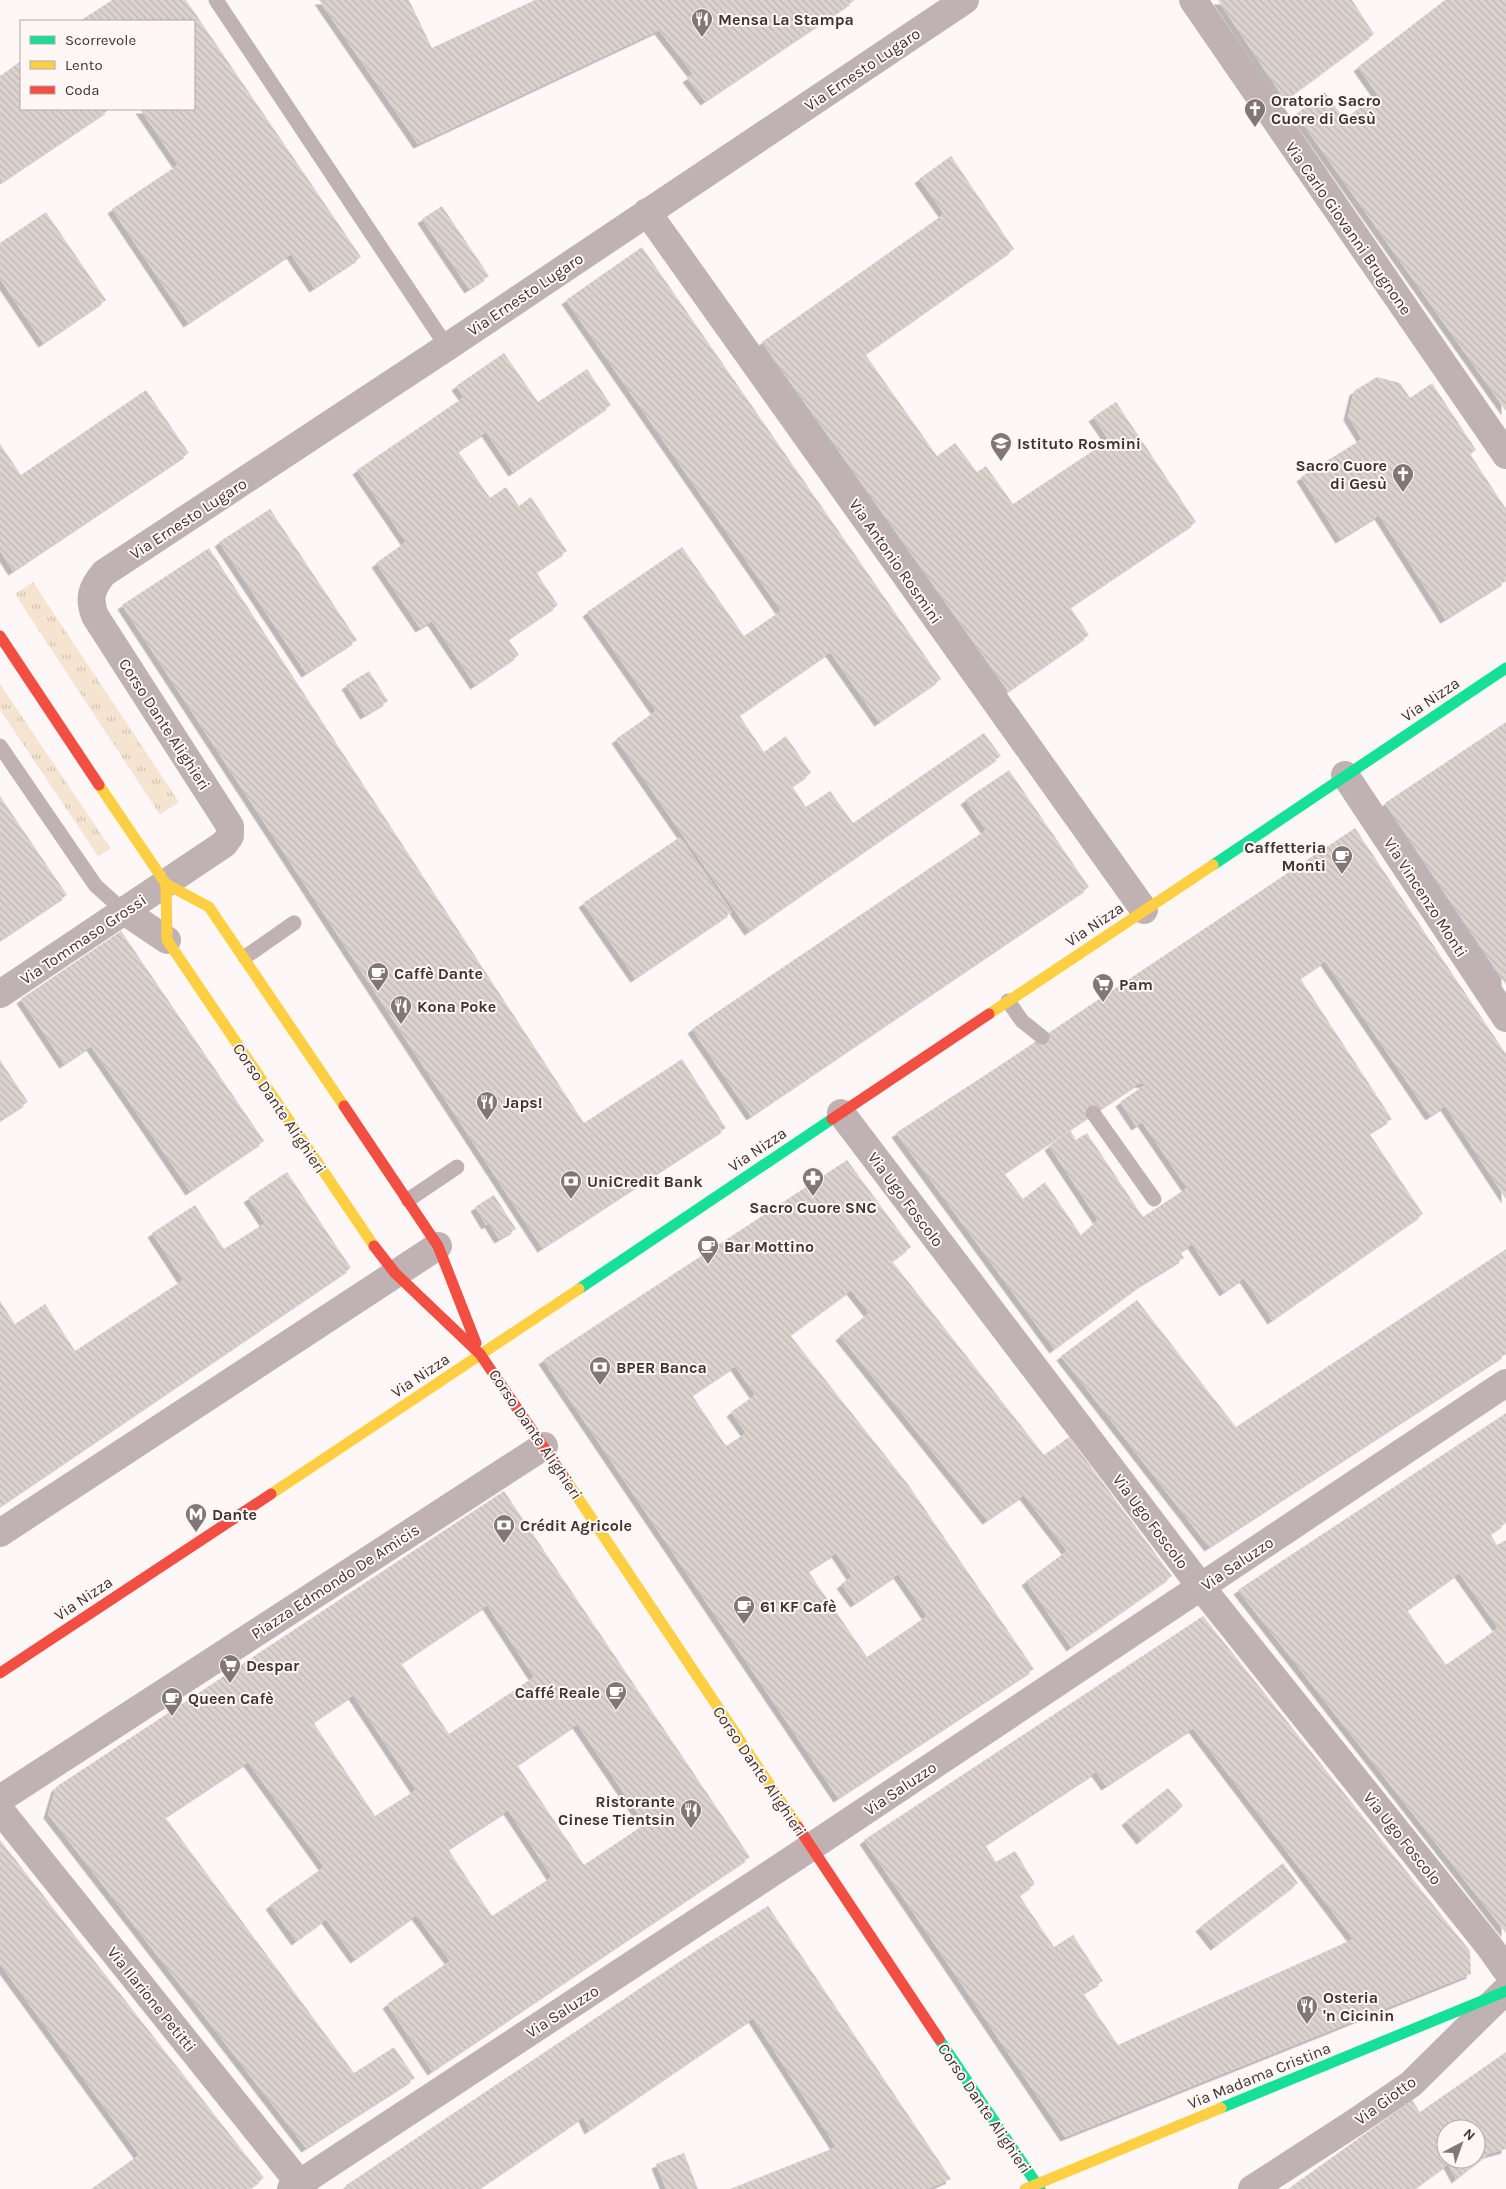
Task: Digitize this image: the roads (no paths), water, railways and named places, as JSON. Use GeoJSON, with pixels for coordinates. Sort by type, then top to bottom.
{"type":"FeatureCollection","features":[{"type":"Feature","properties":{"kind":"street","name":"Via Ernesto Lugaro"},"geometry":{"type":"LineString","coordinates":[[91,594],[95,583],[104,573],[447,347],[965,0]]}},
{"type":"Feature","properties":{"kind":"street","name":"Via Carlo Giovanni Brugnone"},"geometry":{"type":"LineString","coordinates":[[1193,0],[1506,455]]}},
{"type":"Feature","properties":{"kind":"street","name":"Via Antonio Rosmini"},"geometry":{"type":"LineString","coordinates":[[647,212],[1144,910]]}},
{"type":"Feature","properties":{"kind":"street","name":"Corso Dante Alighieri"},"geometry":{"type":"LineString","coordinates":[[91,594],[94,616],[230,826],[230,836],[224,844],[166,884]]}},
{"type":"Feature","properties":{"kind":"street","name":"Corso Dante Alighieri"},"geometry":{"type":"LineString","coordinates":[[0,636],[166,884],[209,906],[408,1200],[438,1246],[480,1354]]}},
{"type":"Feature","properties":{"kind":"street","name":"Via Nizza"},"geometry":{"type":"LineString","coordinates":[[0,1673],[1506,668]]}},
{"type":"Feature","properties":{"kind":"street","name":"Via Vincenzo Monti"},"geometry":{"type":"LineString","coordinates":[[1345,775],[1506,1018]]}},
{"type":"Feature","properties":{"kind":"street","name":"Via Tommaso Grossi"},"geometry":{"type":"LineString","coordinates":[[0,994],[166,884]]}},
{"type":"Feature","properties":{"kind":"street"},"geometry":{"type":"LineString","coordinates":[[166,884],[167,940]]}},
{"type":"Feature","properties":{"kind":"street"},"geometry":{"type":"LineString","coordinates":[[124,912],[167,940]]}},
{"type":"Feature","properties":{"kind":"street","name":"Corso Dante Alighieri"},"geometry":{"type":"LineString","coordinates":[[167,940],[369,1240],[395,1274],[480,1354],[544,1446],[1038,2187]]}},
{"type":"Feature","properties":{"kind":"street","name":"Via Ugo Foscolo"},"geometry":{"type":"LineString","coordinates":[[841,1113],[1201,1587],[1489,1946],[1505,1985]]}},
{"type":"Feature","properties":{"kind":"street"},"geometry":{"type":"LineString","coordinates":[[0,1533],[438,1246]]}},
{"type":"Feature","properties":{"kind":"street","name":"Via Saluzzo"},"geometry":{"type":"LineString","coordinates":[[298,2187],[1506,1384]]}},
{"type":"Feature","properties":{"kind":"street","name":"Piazza Edmondo De Amicis"},"geometry":{"type":"LineString","coordinates":[[0,1800],[544,1446]]}},
{"type":"Feature","properties":{"kind":"street","name":"Via Ilarione Petitti"},"geometry":{"type":"LineString","coordinates":[[0,1810],[298,2187]]}},
{"type":"Feature","properties":{"kind":"street","name":"Via Madama Cristina"},"geometry":{"type":"LineString","coordinates":[[1026,2189],[1038,2187],[1505,1985]]}},
{"type":"Feature","properties":{"kind":"street","name":"Via Giotto"},"geometry":{"type":"LineString","coordinates":[[1252,2189],[1411,2084],[1505,1985]]}},
{"type":"Feature","properties":{"kind":"lane"},"geometry":{"type":"LineString","coordinates":[[216,0],[447,347]]}},
{"type":"Feature","properties":{"kind":"lane"},"geometry":{"type":"LineString","coordinates":[[0,746],[92,881],[124,912]]}},
{"type":"Feature","properties":{"kind":"lane"},"geometry":{"type":"LineString","coordinates":[[245,958],[294,923]]}},
{"type":"Feature","properties":{"kind":"lane"},"geometry":{"type":"LineString","coordinates":[[1008,1001],[1022,1021],[1042,1037]]}},
{"type":"Feature","properties":{"kind":"lane"},"geometry":{"type":"LineString","coordinates":[[1093,1114],[1154,1199]]}},
{"type":"Feature","properties":{"kind":"lane"},"geometry":{"type":"LineString","coordinates":[[408,1200],[457,1167]]}},
{"type":"Feature","properties":{"kind":"place","name":"Mensa La Stampa"},"geometry":{"type":"Point","coordinates":[702,38]}},
{"type":"Feature","properties":{"kind":"place","name":"Oratorio Sacro Cuore di Gesù"},"geometry":{"type":"Point","coordinates":[1255,128]}},
{"type":"Feature","properties":{"kind":"place","name":"Istituto Rosmini"},"geometry":{"type":"Point","coordinates":[1001,462]}},
{"type":"Feature","properties":{"kind":"place","name":"Sacro Cuore di Gesù"},"geometry":{"type":"Point","coordinates":[1403,493]}},
{"type":"Feature","properties":{"kind":"place","name":"Caffetteria Monti"},"geometry":{"type":"Point","coordinates":[1342,875]}},
{"type":"Feature","properties":{"kind":"place","name":"Caffè Dante"},"geometry":{"type":"Point","coordinates":[378,992]}},
{"type":"Feature","properties":{"kind":"place","name":"Pam"},"geometry":{"type":"Point","coordinates":[1103,1003]}},
{"type":"Feature","properties":{"kind":"place","name":"Kona Poke"},"geometry":{"type":"Point","coordinates":[401,1025]}},
{"type":"Feature","properties":{"kind":"place","name":"Japs!"},"geometry":{"type":"Point","coordinates":[487,1121]}},
{"type":"Feature","properties":{"kind":"place","name":"Sacro Cuore SNC"},"geometry":{"type":"Point","coordinates":[813,1197]}},
{"type":"Feature","properties":{"kind":"place","name":"UniCredit Bank"},"geometry":{"type":"Point","coordinates":[571,1200]}},
{"type":"Feature","properties":{"kind":"place","name":"Bar Mottino"},"geometry":{"type":"Point","coordinates":[708,1265]}},
{"type":"Feature","properties":{"kind":"place","name":"BPER Banca"},"geometry":{"type":"Point","coordinates":[600,1386]}},
{"type":"Feature","properties":{"kind":"place","name":"Dante"},"geometry":{"type":"Point","coordinates":[196,1533]}},
{"type":"Feature","properties":{"kind":"place","name":"Crédit Agricole"},"geometry":{"type":"Point","coordinates":[504,1544]}},
{"type":"Feature","properties":{"kind":"place","name":"61 KF Cafè"},"geometry":{"type":"Point","coordinates":[744,1625]}},
{"type":"Feature","properties":{"kind":"place","name":"Despar"},"geometry":{"type":"Point","coordinates":[230,1684]}},
{"type":"Feature","properties":{"kind":"place","name":"Caffé Reale"},"geometry":{"type":"Point","coordinates":[616,1711]}},
{"type":"Feature","properties":{"kind":"place","name":"Queen Cafè"},"geometry":{"type":"Point","coordinates":[172,1717]}},
{"type":"Feature","properties":{"kind":"place","name":"Ristorante Cinese Tientsin"},"geometry":{"type":"Point","coordinates":[691,1829]}},
{"type":"Feature","properties":{"kind":"place","name":"Osteria 'n Cicinin"},"geometry":{"type":"Point","coordinates":[1307,2025]}}]}
